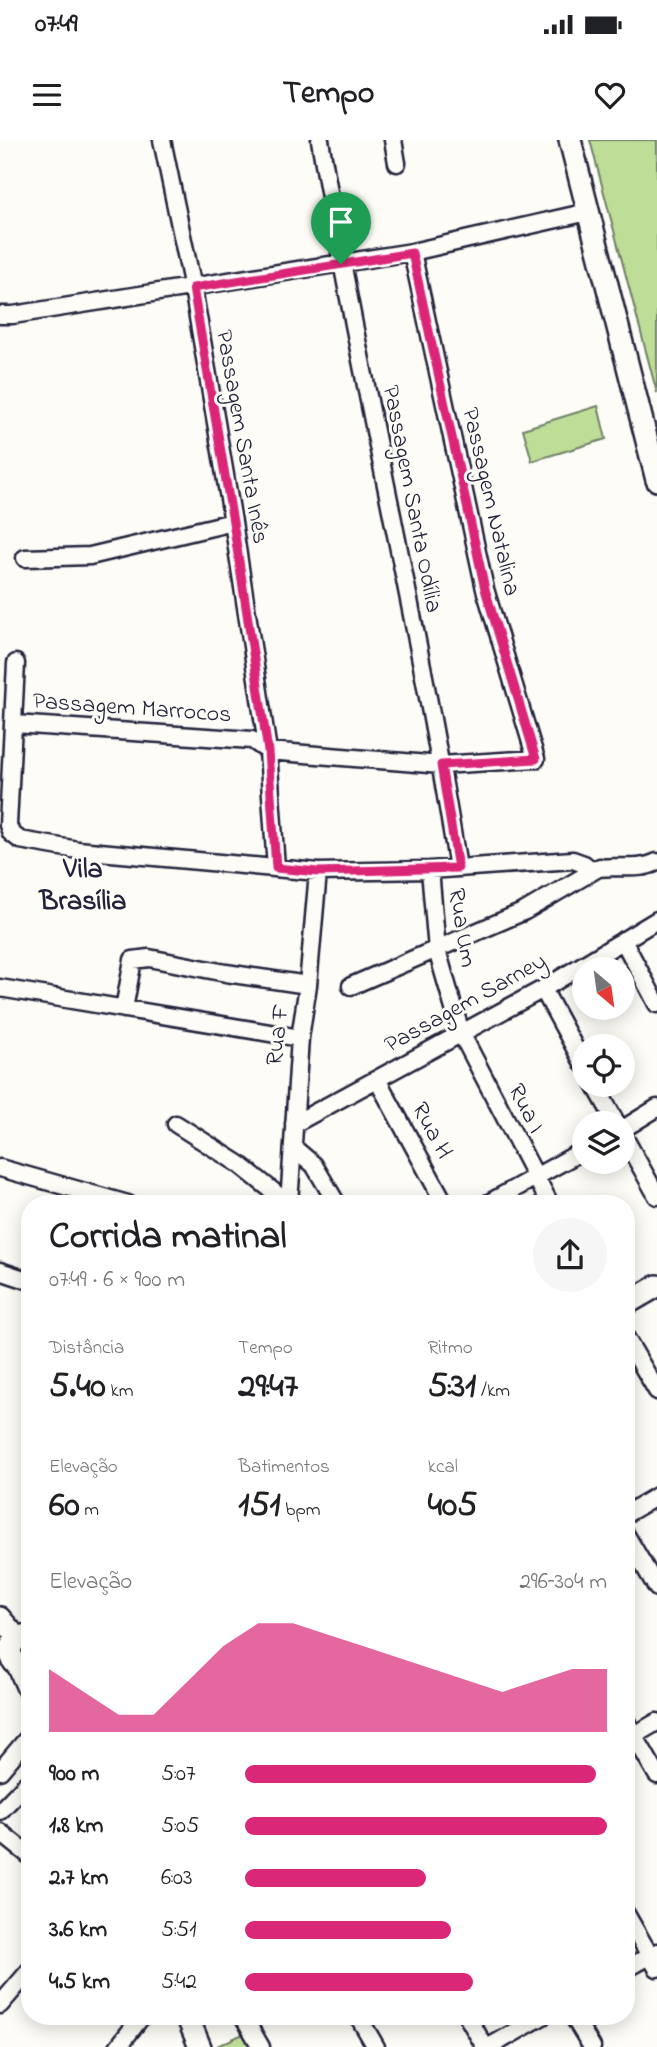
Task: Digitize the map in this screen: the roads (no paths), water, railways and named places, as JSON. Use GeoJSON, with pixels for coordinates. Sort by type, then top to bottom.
{"type":"FeatureCollection","features":[{"type":"Feature","properties":{"kind":"main road"},"geometry":{"type":"LineString","coordinates":[[570,140],[657,480]]}},
{"type":"Feature","properties":{"kind":"main road"},"geometry":{"type":"LineString","coordinates":[[635,1299],[657,1286]]}},
{"type":"Feature","properties":{"kind":"main road"},"geometry":{"type":"LineString","coordinates":[[191,2025],[200,2047]]}},
{"type":"Feature","properties":{"kind":"street","name":"Passagem Santa Inês"},"geometry":{"type":"LineString","coordinates":[[162,140],[193,288],[233,522],[268,751],[276,868]]}},
{"type":"Feature","properties":{"kind":"street","name":"Passagem Santa Odília"},"geometry":{"type":"LineString","coordinates":[[320,140],[341,264],[441,765],[458,868]]}},
{"type":"Feature","properties":{"kind":"street"},"geometry":{"type":"LineString","coordinates":[[393,140],[397,163]]}},
{"type":"Feature","properties":{"kind":"street"},"geometry":{"type":"LineString","coordinates":[[0,314],[13,315],[412,253],[588,212]]}},
{"type":"Feature","properties":{"kind":"street","name":"Passagem Natalina"},"geometry":{"type":"LineString","coordinates":[[412,253],[485,589],[536,759]]}},
{"type":"Feature","properties":{"kind":"street"},"geometry":{"type":"LineString","coordinates":[[25,558],[90,556],[233,522]]}},
{"type":"Feature","properties":{"kind":"street"},"geometry":{"type":"LineString","coordinates":[[16,663],[6,816],[10,833],[20,841],[78,850],[318,872],[430,870],[573,860],[590,869],[649,867],[657,862]]}},
{"type":"Feature","properties":{"kind":"street","name":"Passagem Marrocos"},"geometry":{"type":"LineString","coordinates":[[14,724],[252,740],[268,751],[441,765],[536,759]]}},
{"type":"Feature","properties":{"kind":"street"},"geometry":{"type":"LineString","coordinates":[[351,985],[525,911],[600,867]]}},
{"type":"Feature","properties":{"kind":"street","name":"Rua Um"},"geometry":{"type":"LineString","coordinates":[[430,870],[437,950],[461,1033]]}},
{"type":"Feature","properties":{"kind":"street","name":"Rua F"},"geometry":{"type":"LineString","coordinates":[[290,1195],[300,1038],[308,985],[318,872]]}},
{"type":"Feature","properties":{"kind":"street","name":"Passagem Sarney"},"geometry":{"type":"LineString","coordinates":[[294,1124],[543,989],[657,920]]}},
{"type":"Feature","properties":{"kind":"street"},"geometry":{"type":"LineString","coordinates":[[623,940],[657,1004]]}},
{"type":"Feature","properties":{"kind":"street"},"geometry":{"type":"LineString","coordinates":[[124,1009],[133,960],[149,958],[308,985]]}},
{"type":"Feature","properties":{"kind":"street"},"geometry":{"type":"LineString","coordinates":[[0,988],[300,1038]]}},
{"type":"Feature","properties":{"kind":"street"},"geometry":{"type":"LineString","coordinates":[[543,989],[572,1043]]}},
{"type":"Feature","properties":{"kind":"street","name":"Rua I"},"geometry":{"type":"LineString","coordinates":[[461,1033],[545,1195]]}},
{"type":"Feature","properties":{"kind":"street","name":"Rua H"},"geometry":{"type":"LineString","coordinates":[[377,1079],[440,1195]]}},
{"type":"Feature","properties":{"kind":"street"},"geometry":{"type":"LineString","coordinates":[[635,1122],[657,1108]]}},
{"type":"Feature","properties":{"kind":"street"},"geometry":{"type":"LineString","coordinates":[[176,1124],[239,1164],[278,1195]]}},
{"type":"Feature","properties":{"kind":"street"},"geometry":{"type":"LineString","coordinates":[[294,1148],[314,1165],[332,1195]]}},
{"type":"Feature","properties":{"kind":"street"},"geometry":{"type":"LineString","coordinates":[[503,1195],[572,1157]]}},
{"type":"Feature","properties":{"kind":"street"},"geometry":{"type":"LineString","coordinates":[[635,1157],[657,1196]]}},
{"type":"Feature","properties":{"kind":"street"},"geometry":{"type":"LineString","coordinates":[[0,1168],[96,1195]]}},
{"type":"Feature","properties":{"kind":"street"},"geometry":{"type":"LineString","coordinates":[[0,1272],[21,1278]]}},
{"type":"Feature","properties":{"kind":"street"},"geometry":{"type":"LineString","coordinates":[[635,1353],[657,1391]]}},
{"type":"Feature","properties":{"kind":"street"},"geometry":{"type":"LineString","coordinates":[[635,1509],[657,1496]]}},
{"type":"Feature","properties":{"kind":"street"},"geometry":{"type":"LineString","coordinates":[[635,1550],[657,1588]]}},
{"type":"Feature","properties":{"kind":"street"},"geometry":{"type":"LineString","coordinates":[[0,1617],[18,1648]]}},
{"type":"Feature","properties":{"kind":"street"},"geometry":{"type":"LineString","coordinates":[[635,1730],[657,1722]]}},
{"type":"Feature","properties":{"kind":"street"},"geometry":{"type":"LineString","coordinates":[[635,1741],[657,1775]]}},
{"type":"Feature","properties":{"kind":"street"},"geometry":{"type":"LineString","coordinates":[[0,1771],[21,1747]]}},
{"type":"Feature","properties":{"kind":"street"},"geometry":{"type":"LineString","coordinates":[[0,1811],[21,1789]]}},
{"type":"Feature","properties":{"kind":"street"},"geometry":{"type":"LineString","coordinates":[[0,1832],[21,1849]]}},
{"type":"Feature","properties":{"kind":"street"},"geometry":{"type":"LineString","coordinates":[[635,1928],[655,1959],[635,1966]]}},
{"type":"Feature","properties":{"kind":"street"},"geometry":{"type":"LineString","coordinates":[[0,2005],[21,1980]]}},
{"type":"Feature","properties":{"kind":"street"},"geometry":{"type":"LineString","coordinates":[[118,2047],[135,2025]]}},
{"type":"Feature","properties":{"kind":"street"},"geometry":{"type":"LineString","coordinates":[[248,2025],[261,2047]]}},
{"type":"Feature","properties":{"kind":"street"},"geometry":{"type":"LineString","coordinates":[[363,2025],[376,2047]]}},
{"type":"Feature","properties":{"kind":"street"},"geometry":{"type":"LineString","coordinates":[[473,2025],[487,2047],[526,2025]]}},
{"type":"Feature","properties":{"kind":"street"},"geometry":{"type":"LineString","coordinates":[[579,2025],[592,2047]]}},
{"type":"Feature","properties":{"kind":"district","name":"Vila Brasília"},"geometry":{"type":"Point","coordinates":[83,886]}}]}
